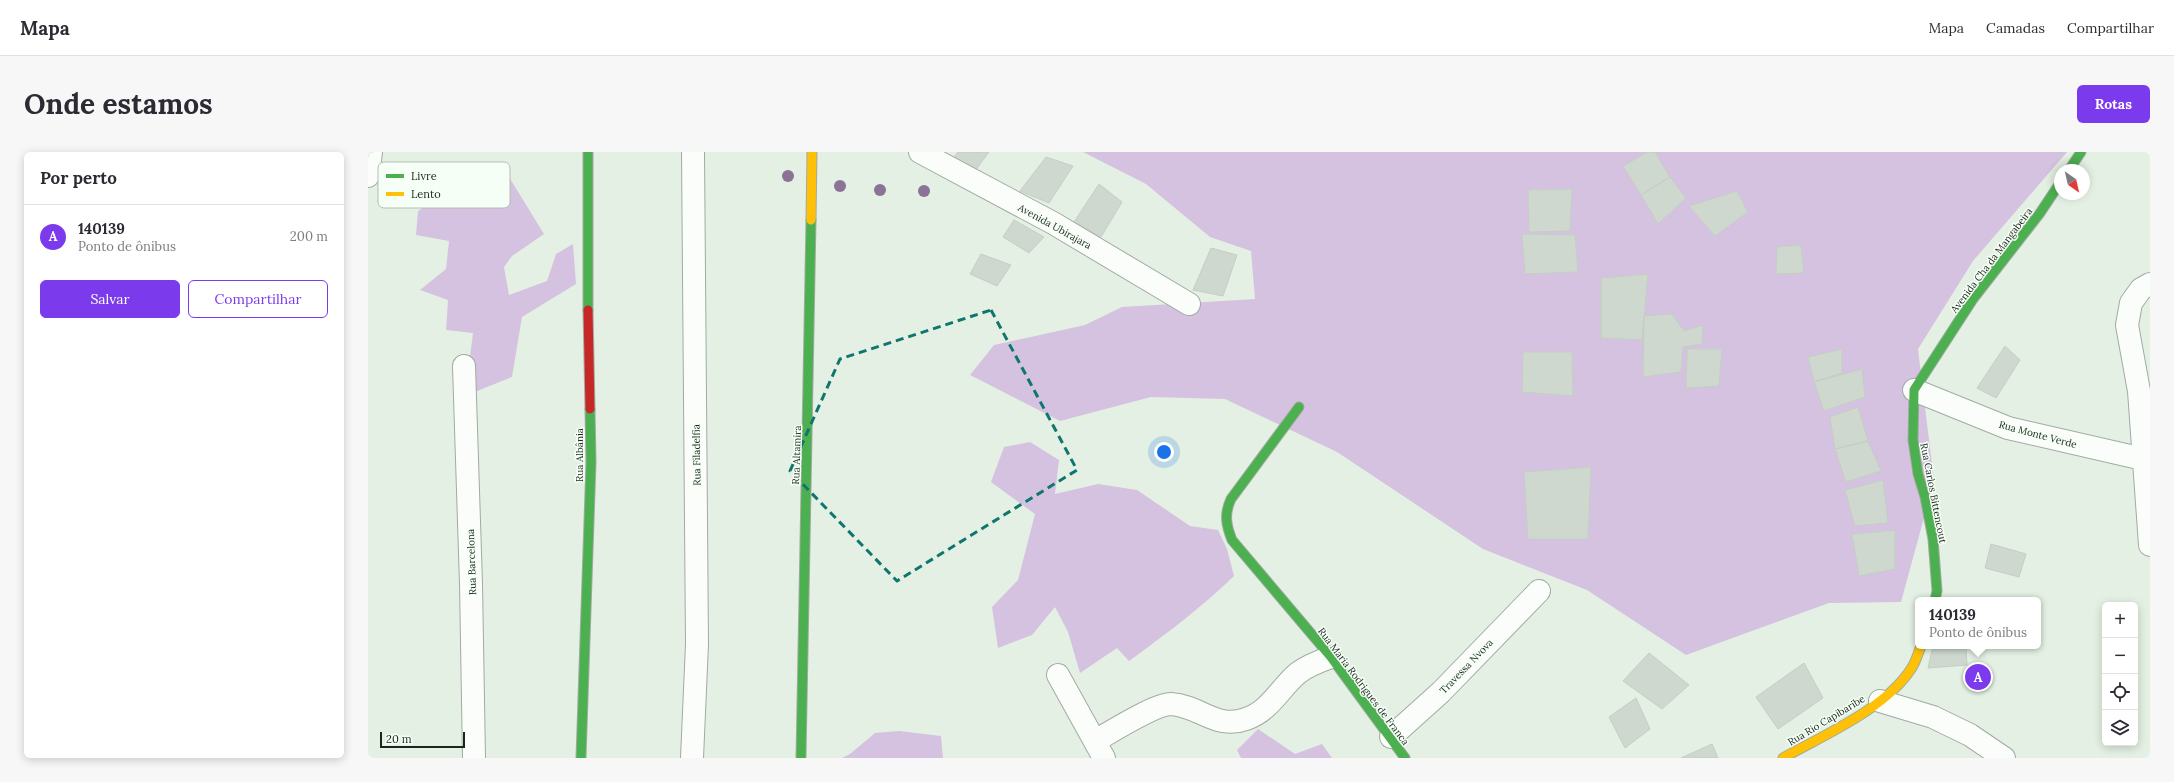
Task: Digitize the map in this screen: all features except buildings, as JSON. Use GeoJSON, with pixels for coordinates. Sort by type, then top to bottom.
{"type":"FeatureCollection","features":[{"type":"Feature","properties":{"kind":"street"},"geometry":{"type":"LineString","coordinates":[[368,176],[371,152]]}},
{"type":"Feature","properties":{"kind":"street","name":"Rua Albânia"},"geometry":{"type":"LineString","coordinates":[[581,758],[590,462],[587,221],[588,152]]}},
{"type":"Feature","properties":{"kind":"street","name":"Rua Filadelfia"},"geometry":{"type":"LineString","coordinates":[[692,758],[697,644],[693,152]]}},
{"type":"Feature","properties":{"kind":"street","name":"Rua Altamira"},"geometry":{"type":"LineString","coordinates":[[801,758],[812,152]]}},
{"type":"Feature","properties":{"kind":"street","name":"Avenida Ubirajara"},"geometry":{"type":"LineString","coordinates":[[920,152],[1053,223],[1189,304]]}},
{"type":"Feature","properties":{"kind":"street"},"geometry":{"type":"LineString","coordinates":[[2073,164],[2081,152]]}},
{"type":"Feature","properties":{"kind":"street","name":"Avenida Cha da Mangabeira"},"geometry":{"type":"LineString","coordinates":[[1914,390],[1973,299],[2040,213],[2054,192]]}},
{"type":"Feature","properties":{"kind":"street"},"geometry":{"type":"LineString","coordinates":[[2150,284],[2141,289],[2132,303],[2127,325],[2139,391],[2150,545]]}},
{"type":"Feature","properties":{"kind":"street","name":"Rua Barcelona"},"geometry":{"type":"LineString","coordinates":[[464,366],[472,584],[474,758]]}},
{"type":"Feature","properties":{"kind":"street","name":"Rua Monte Verde"},"geometry":{"type":"LineString","coordinates":[[1914,390],[2008,428],[2143,459]]}},
{"type":"Feature","properties":{"kind":"street","name":"Rua Carlos Bittencout"},"geometry":{"type":"LineString","coordinates":[[1914,390],[1913,440],[1918,474],[1925,497],[1933,539],[1937,591],[1935,597]]}},
{"type":"Feature","properties":{"kind":"street","name":"Rua Maria Rodrigues de Franca"},"geometry":{"type":"LineString","coordinates":[[1299,407],[1231,499],[1224,512],[1226,526],[1232,540],[1330,657],[1391,737],[1405,758]]}},
{"type":"Feature","properties":{"kind":"street","name":"Travessa Nvova"},"geometry":{"type":"LineString","coordinates":[[1391,737],[1441,692],[1539,591]]}},
{"type":"Feature","properties":{"kind":"street"},"geometry":{"type":"LineString","coordinates":[[1880,701],[1900,683],[1912,667],[1920,649]]}},
{"type":"Feature","properties":{"kind":"street"},"geometry":{"type":"LineString","coordinates":[[1058,675],[1100,750],[1154,709],[1170,704],[1191,708],[1219,722],[1246,719],[1260,712],[1276,699],[1298,673],[1330,657]]}},
{"type":"Feature","properties":{"kind":"street"},"geometry":{"type":"LineString","coordinates":[[1880,701],[1933,717],[1970,735],[2004,758]]}},
{"type":"Feature","properties":{"kind":"street","name":"Rua Rio Capibaribe"},"geometry":{"type":"LineString","coordinates":[[1783,758],[1880,701]]}},
{"type":"Feature","properties":{"kind":"highlighted area"},"geometry":{"type":"Polygon","coordinates":[[[991,310],[1077,470],[897,581],[790,471],[840,359],[991,310]]]}},
{"type":"Feature","properties":{"kind":"shaded area"},"geometry":{"type":"Polygon","coordinates":[[[1083,152],[2067,152],[2057,164],[2054,164],[2054,167],[1973,261],[1918,349],[1934,481],[1901,602],[1829,603],[1686,655],[1587,590],[1483,549],[1337,452],[1225,399],[1151,397],[1060,421],[970,375],[994,345],[1085,325],[1122,307],[1255,299],[1251,251],[1210,237],[1146,184],[1083,152]]]}},
{"type":"Feature","properties":{"kind":"shaded area"},"geometry":{"type":"Polygon","coordinates":[[[510,179],[544,234],[512,256],[504,267],[509,295],[547,281],[556,254],[573,244],[576,284],[522,317],[512,377],[465,396],[473,333],[446,330],[448,300],[420,290],[446,269],[449,241],[416,235],[418,211],[423,208],[510,208],[510,179]]]}},
{"type":"Feature","properties":{"kind":"shaded area"},"geometry":{"type":"Polygon","coordinates":[[[1030,442],[1059,460],[1055,494],[1098,484],[1137,490],[1190,526],[1218,530],[1227,549],[1234,576],[1196,610],[1129,661],[1117,648],[1080,673],[1068,632],[1055,607],[1032,635],[998,648],[992,607],[1018,580],[1035,514],[991,482],[1004,447],[1030,442]]]}},
{"type":"Feature","properties":{"kind":"shaded area"},"geometry":{"type":"Polygon","coordinates":[[[1258,729],[1295,754],[1322,744],[1332,758],[1241,758],[1237,750],[1258,729]]]}},
{"type":"Feature","properties":{"kind":"shaded area"},"geometry":{"type":"Polygon","coordinates":[[[899,731],[941,736],[943,758],[842,758],[850,754],[875,733],[899,731]]]}},
{"type":"Feature","properties":{"kind":"traffic: fast"},"geometry":{"type":"LineString","coordinates":[[588,152],[588,310]]}},
{"type":"Feature","properties":{"kind":"traffic: fast"},"geometry":{"type":"LineString","coordinates":[[2073,164],[2081,152]]}},
{"type":"Feature","properties":{"kind":"traffic: fast"},"geometry":{"type":"LineString","coordinates":[[1936,597],[1937,591],[1933,539],[1925,497],[1918,474],[1913,440],[1914,390],[1973,299],[2040,213],[2054,192]]}},
{"type":"Feature","properties":{"kind":"traffic: fast"},"geometry":{"type":"LineString","coordinates":[[801,758],[811,220]]}},
{"type":"Feature","properties":{"kind":"traffic: fast"},"geometry":{"type":"LineString","coordinates":[[1299,407],[1231,499],[1227,510],[1228,529],[1232,540],[1331,657],[1405,758]]}},
{"type":"Feature","properties":{"kind":"traffic: fast"},"geometry":{"type":"LineString","coordinates":[[581,758],[591,462],[590,409]]}},
{"type":"Feature","properties":{"kind":"traffic: slow"},"geometry":{"type":"LineString","coordinates":[[811,220],[812,152]]}},
{"type":"Feature","properties":{"kind":"traffic: slow"},"geometry":{"type":"LineString","coordinates":[[1783,758],[1853,720],[1886,697],[1911,669],[1920,649]]}},
{"type":"Feature","properties":{"kind":"traffic: jam"},"geometry":{"type":"LineString","coordinates":[[588,310],[590,409]]}},
{"type":"Feature","properties":{"kind":"place","name":"140139"},"geometry":{"type":"Point","coordinates":[1978,677]}}]}
